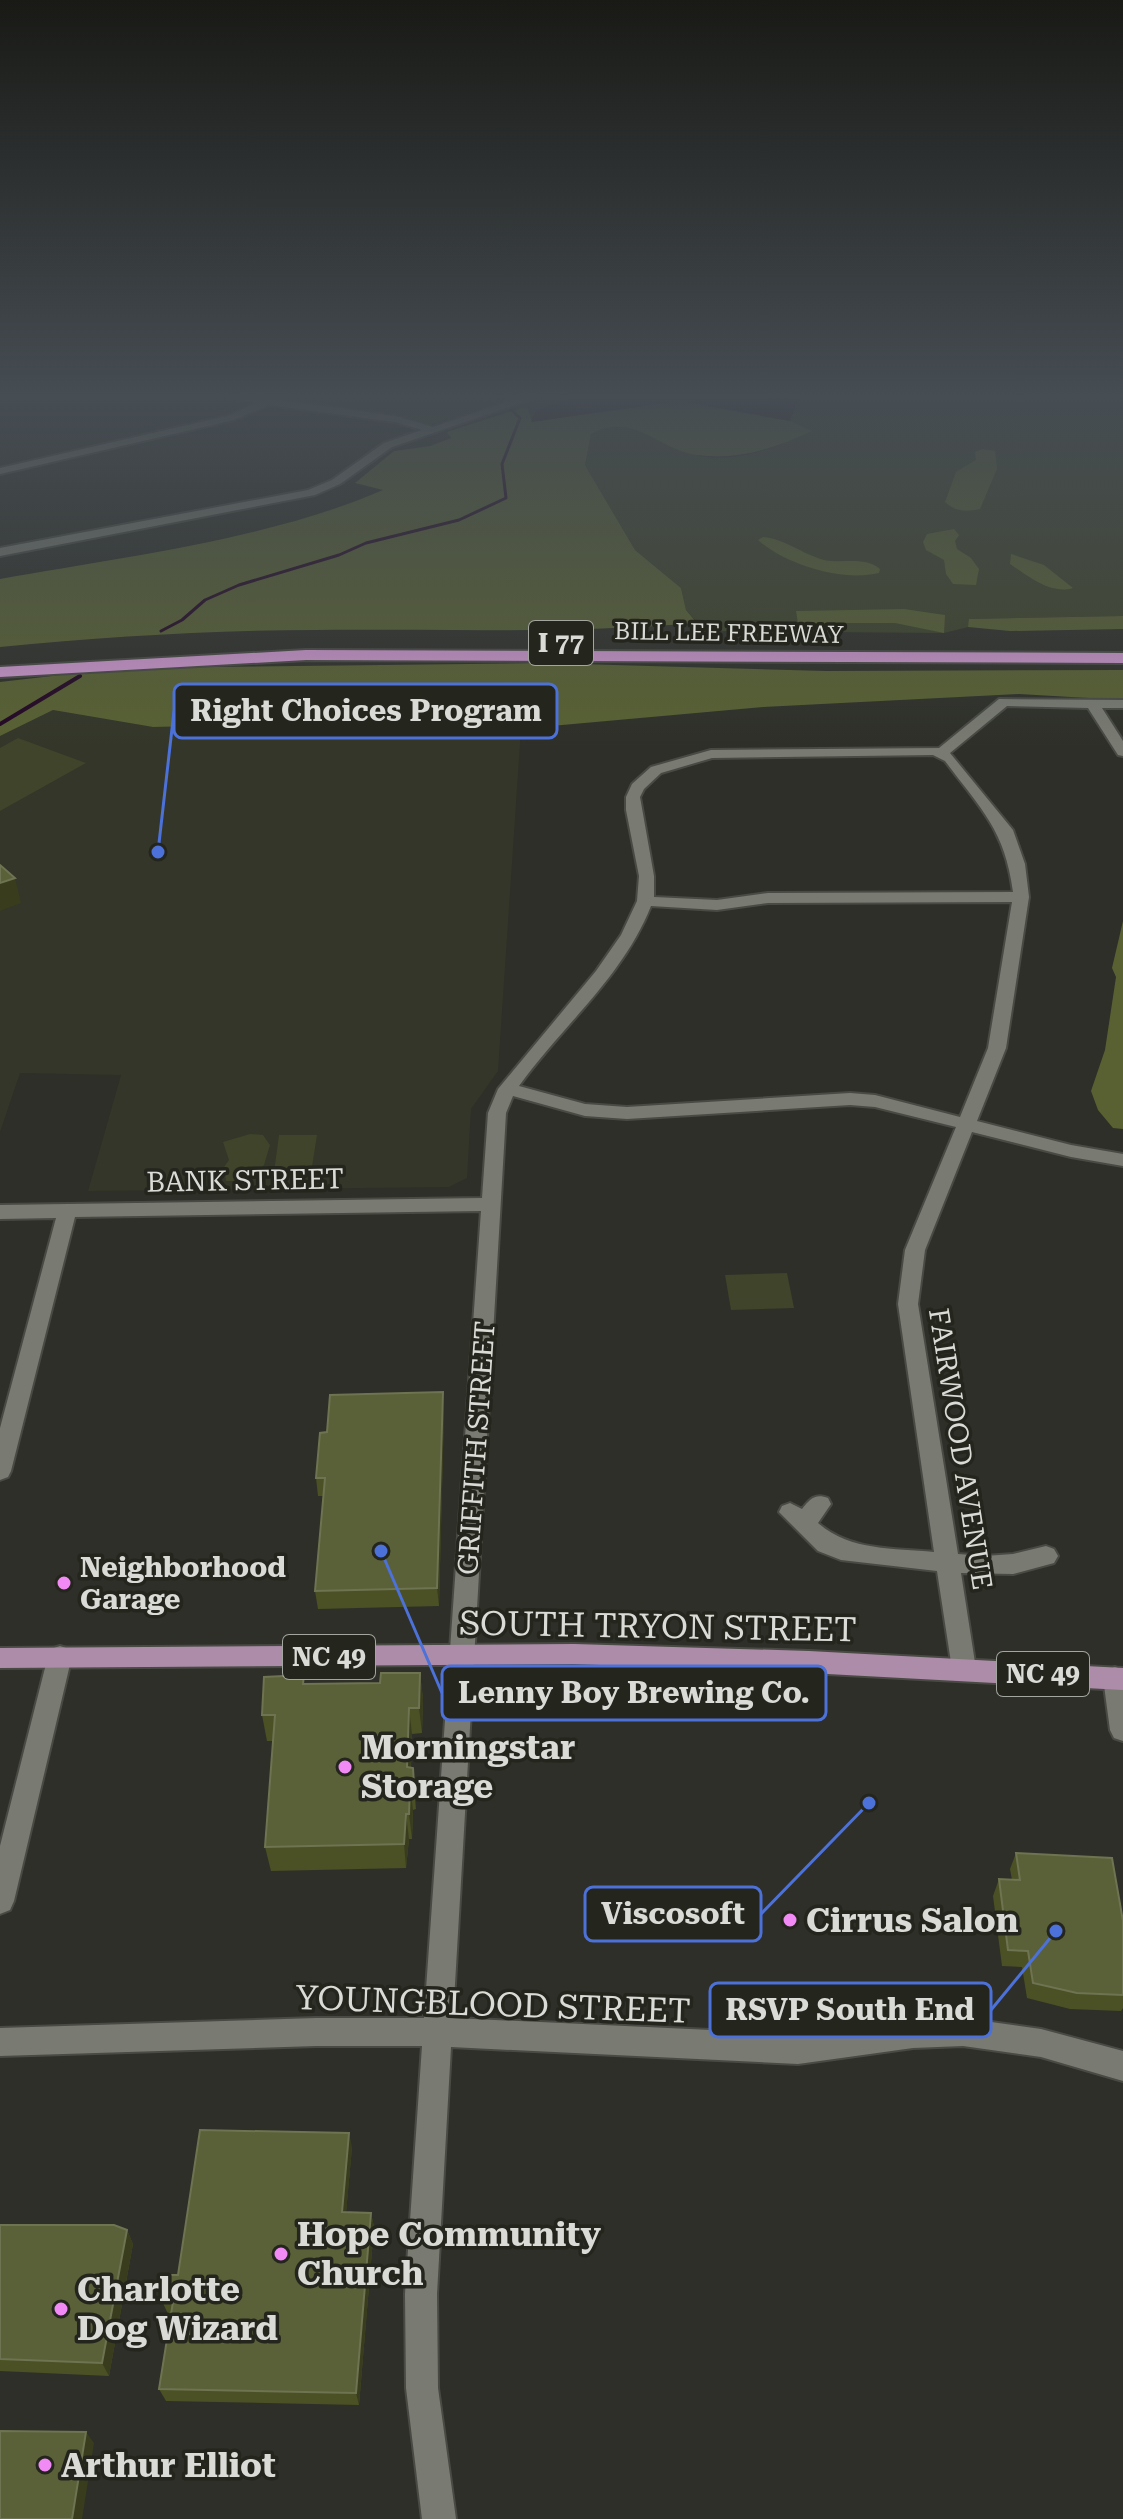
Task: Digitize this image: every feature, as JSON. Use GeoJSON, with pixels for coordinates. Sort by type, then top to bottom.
{"type":"FeatureCollection","features":[{"type":"Feature","properties":{"kind":"highway","name":"BILL LEE FREEWAY"},"geometry":{"type":"LineString","coordinates":[[0,660],[227,645],[384,642],[1123,644]]}},
{"type":"Feature","properties":{"kind":"highway","name":"BILL LEE FREEWAY"},"geometry":{"type":"LineString","coordinates":[[0,672],[196,659],[334,655],[1123,658]]}},
{"type":"Feature","properties":{"kind":"main road","name":"SOUTH TRYON STREET"},"geometry":{"type":"LineString","coordinates":[[0,1658],[588,1654],[1119,1678]]}},
{"type":"Feature","properties":{"kind":"street"},"geometry":{"type":"LineString","coordinates":[[0,552],[117,536],[223,513]]}},
{"type":"Feature","properties":{"kind":"street"},"geometry":{"type":"LineString","coordinates":[[1021,897],[768,898],[717,905],[645,901],[646,882],[633,797],[645,778],[665,766],[691,757],[731,752],[926,750],[941,753],[1004,702],[1123,704]]}},
{"type":"Feature","properties":{"kind":"street"},"geometry":{"type":"LineString","coordinates":[[1092,703],[1123,752]]}},
{"type":"Feature","properties":{"kind":"street","name":"FAIRWOOD AVENUE"},"geometry":{"type":"LineString","coordinates":[[941,753],[950,758],[1005,830],[1017,864],[1021,897],[997,1048],[915,1250],[908,1304],[964,1669]]}},
{"type":"Feature","properties":{"kind":"street","name":"GRIFFITH STREET"},"geometry":{"type":"LineString","coordinates":[[439,2519],[426,2434],[421,2294],[497,1113],[507,1089],[588,992],[645,901]]}},
{"type":"Feature","properties":{"kind":"street"},"geometry":{"type":"LineString","coordinates":[[507,1089],[558,1105],[627,1113],[850,1099],[887,1103],[1071,1151],[1123,1160]]}},
{"type":"Feature","properties":{"kind":"street","name":"BANK STREET"},"geometry":{"type":"LineString","coordinates":[[0,1212],[491,1204]]}},
{"type":"Feature","properties":{"kind":"street"},"geometry":{"type":"LineString","coordinates":[[0,1471],[10,1393],[67,1211]]}},
{"type":"Feature","properties":{"kind":"street"},"geometry":{"type":"LineString","coordinates":[[820,1504],[806,1520],[798,1520],[826,1544],[849,1553],[985,1566],[1013,1564],[1046,1556]]}},
{"type":"Feature","properties":{"kind":"street"},"geometry":{"type":"LineString","coordinates":[[0,1901],[60,1656]]}},
{"type":"Feature","properties":{"kind":"street"},"geometry":{"type":"LineString","coordinates":[[1119,1678],[1123,1730]]}},
{"type":"Feature","properties":{"kind":"street","name":"YOUNGBLOOD STREET"},"geometry":{"type":"LineString","coordinates":[[0,2042],[316,2032],[438,2032],[798,2049],[913,2034],[963,2032],[1041,2043],[1123,2066]]}},
{"type":"Feature","properties":{"kind":"shaded area"},"geometry":{"type":"Polygon","coordinates":[[[411,691],[522,714],[498,1071],[471,1109],[467,1178],[449,1187],[88,1191],[121,1075],[20,1073],[0,1132],[0,736],[53,710],[153,727],[199,726],[281,735],[344,727],[372,692],[411,691]]]}},
{"type":"Feature","properties":{"kind":"green space"},"geometry":{"type":"Polygon","coordinates":[[[321,513],[613,513],[635,550],[681,588],[686,610],[697,623],[553,630],[236,631],[0,647],[0,579],[195,545],[321,513]]]}},
{"type":"Feature","properties":{"kind":"green space"},"geometry":{"type":"Polygon","coordinates":[[[613,513],[1123,513],[1123,616],[970,619],[968,627],[944,633],[705,631],[686,610],[681,588],[635,550],[613,513]]]}},
{"type":"Feature","properties":{"kind":"green space"},"geometry":{"type":"Polygon","coordinates":[[[954,529],[959,535],[955,541],[957,549],[971,558],[979,569],[976,585],[953,584],[946,574],[944,560],[926,550],[923,542],[927,534],[954,529]]]}},
{"type":"Feature","properties":{"kind":"green space"},"geometry":{"type":"Polygon","coordinates":[[[763,537],[824,560],[860,561],[874,565],[880,569],[879,573],[848,575],[815,569],[770,549],[758,540],[763,537]]]}},
{"type":"Feature","properties":{"kind":"green space"},"geometry":{"type":"Polygon","coordinates":[[[1011,554],[1044,565],[1073,588],[1056,589],[1040,583],[1010,564],[1011,554]]]}},
{"type":"Feature","properties":{"kind":"green space"},"geometry":{"type":"Polygon","coordinates":[[[904,609],[945,615],[944,633],[895,623],[798,623],[796,611],[904,609]]]}},
{"type":"Feature","properties":{"kind":"green space"},"geometry":{"type":"Polygon","coordinates":[[[1123,616],[1123,629],[1010,631],[968,627],[969,619],[1123,616]]]}},
{"type":"Feature","properties":{"kind":"green space"},"geometry":{"type":"Polygon","coordinates":[[[544,663],[826,671],[1123,670],[1123,700],[1019,694],[763,707],[551,726],[446,695],[374,691],[267,703],[272,732],[199,726],[153,727],[53,710],[0,736],[0,682],[121,668],[544,663]]]}},
{"type":"Feature","properties":{"kind":"green space"},"geometry":{"type":"Polygon","coordinates":[[[18,738],[86,763],[0,811],[0,748],[18,738]]]}},
{"type":"Feature","properties":{"kind":"green space"},"geometry":{"type":"Polygon","coordinates":[[[1123,921],[1123,1129],[1113,1128],[1098,1110],[1091,1091],[1105,1050],[1116,977],[1112,968],[1123,921]]]}},
{"type":"Feature","properties":{"kind":"green space"},"geometry":{"type":"Polygon","coordinates":[[[250,1134],[263,1135],[270,1145],[264,1165],[249,1181],[226,1181],[224,1167],[229,1160],[223,1142],[250,1134]]]}},
{"type":"Feature","properties":{"kind":"green space"},"geometry":{"type":"Polygon","coordinates":[[[279,1135],[317,1135],[311,1173],[274,1172],[279,1135]]]}},
{"type":"Feature","properties":{"kind":"green space"},"geometry":{"type":"Polygon","coordinates":[[[787,1273],[794,1308],[731,1310],[725,1275],[787,1273]]]}},
{"type":"Feature","properties":{"kind":"building"},"geometry":{"type":"Polygon","coordinates":[[[0,865],[15,878],[0,883],[0,865]]]}},
{"type":"Feature","properties":{"kind":"building"},"geometry":{"type":"Polygon","coordinates":[[[443,1392],[437,1588],[315,1591],[325,1478],[316,1478],[320,1433],[327,1432],[330,1395],[443,1392]]]}},
{"type":"Feature","properties":{"kind":"building","name":"Morningstar Storage"},"geometry":{"type":"Polygon","coordinates":[[[381,1673],[420,1673],[419,1708],[409,1708],[407,1767],[413,1768],[414,1785],[410,1785],[404,1844],[265,1847],[275,1715],[262,1715],[264,1677],[304,1675],[303,1684],[380,1683],[381,1673]]]}},
{"type":"Feature","properties":{"kind":"building"},"geometry":{"type":"Polygon","coordinates":[[[1016,1853],[1112,1858],[1123,1921],[1123,1995],[1077,1993],[1033,1983],[1028,1951],[1008,1950],[999,1879],[1020,1880],[1016,1853]]]}},
{"type":"Feature","properties":{"kind":"building","name":"Hope Community Church"},"geometry":{"type":"Polygon","coordinates":[[[200,2130],[349,2133],[342,2212],[371,2213],[356,2393],[159,2389],[173,2302],[162,2301],[166,2275],[178,2275],[200,2130]]]}},
{"type":"Feature","properties":{"kind":"building","name":"Charlotte Dog Wizard"},"geometry":{"type":"Polygon","coordinates":[[[0,2225],[114,2225],[127,2230],[102,2363],[0,2359],[0,2225]]]}},
{"type":"Feature","properties":{"kind":"building","name":"Arthur Elliot"},"geometry":{"type":"Polygon","coordinates":[[[0,2431],[86,2432],[72,2519],[0,2519],[0,2431]]]}},
{"type":"Feature","properties":{"kind":"waterway"},"geometry":{"type":"LineString","coordinates":[[161,631],[182,620],[205,600],[239,585],[339,555],[366,543],[459,520],[475,513]]}},
{"type":"Feature","properties":{"kind":"waterway"},"geometry":{"type":"LineString","coordinates":[[0,724],[80,676]]}},
{"type":"Feature","properties":{"kind":"place","name":"Right Choices Program"},"geometry":{"type":"Point","coordinates":[158,852]}},
{"type":"Feature","properties":{"kind":"place","name":"Lenny Boy Brewing Co."},"geometry":{"type":"Point","coordinates":[381,1551]}},
{"type":"Feature","properties":{"kind":"place","name":"Neighborhood Garage"},"geometry":{"type":"Point","coordinates":[64,1583]}},
{"type":"Feature","properties":{"kind":"place","name":"Morningstar Storage"},"geometry":{"type":"Point","coordinates":[345,1767]}},
{"type":"Feature","properties":{"kind":"place","name":"Viscosoft"},"geometry":{"type":"Point","coordinates":[869,1803]}},
{"type":"Feature","properties":{"kind":"place","name":"Cirrus Salon"},"geometry":{"type":"Point","coordinates":[790,1920]}},
{"type":"Feature","properties":{"kind":"place","name":"RSVP South End"},"geometry":{"type":"Point","coordinates":[1056,1931]}},
{"type":"Feature","properties":{"kind":"place","name":"Hope Community Church"},"geometry":{"type":"Point","coordinates":[281,2254]}},
{"type":"Feature","properties":{"kind":"place","name":"Charlotte Dog Wizard"},"geometry":{"type":"Point","coordinates":[61,2309]}},
{"type":"Feature","properties":{"kind":"place","name":"Arthur Elliot"},"geometry":{"type":"Point","coordinates":[45,2465]}}]}
